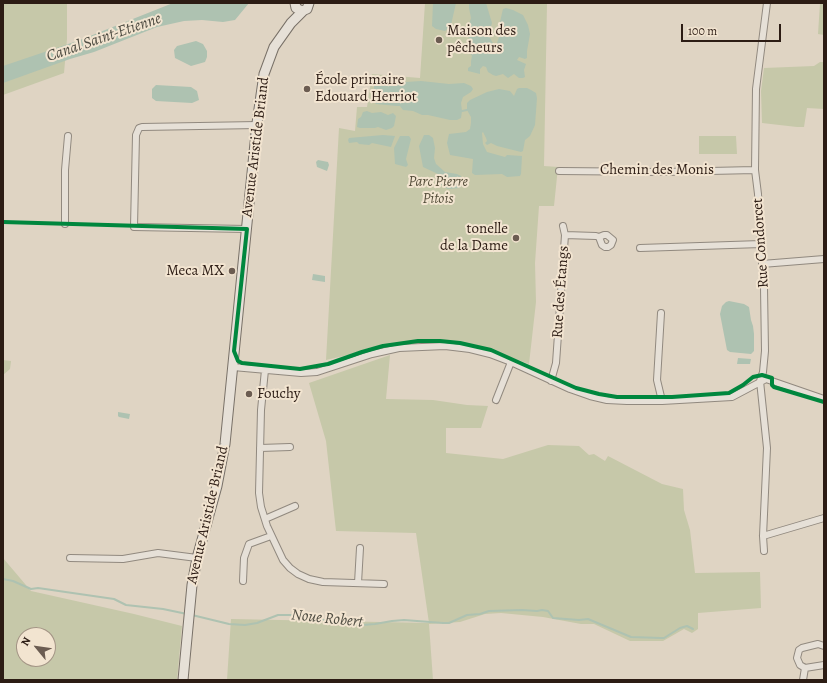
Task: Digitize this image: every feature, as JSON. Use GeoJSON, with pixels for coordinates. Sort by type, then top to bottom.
{"type":"FeatureCollection","features":[{"type":"Feature","properties":{"kind":"street","name":"Avenue Aristide Briand"},"geometry":{"type":"LineString","coordinates":[[183,680],[192,585],[197,558],[221,467],[225,444],[257,125],[264,74],[274,47],[302,7],[316,3]]}},
{"type":"Feature","properties":{"kind":"street","name":"Rue Condorcet"},"geometry":{"type":"LineString","coordinates":[[764,551],[763,536],[767,448],[760,381],[763,372],[765,350],[761,244],[755,170],[756,89],[767,3]]}},
{"type":"Feature","properties":{"kind":"street"},"geometry":{"type":"LineString","coordinates":[[247,229],[134,227],[136,135],[139,128],[142,127],[257,125]]}},
{"type":"Feature","properties":{"kind":"street"},"geometry":{"type":"LineString","coordinates":[[65,224],[65,170],[68,136]]}},
{"type":"Feature","properties":{"kind":"street","name":"Chemin des Monis"},"geometry":{"type":"LineString","coordinates":[[559,171],[664,172],[755,170]]}},
{"type":"Feature","properties":{"kind":"street"},"geometry":{"type":"LineString","coordinates":[[563,226],[564,235]]}},
{"type":"Feature","properties":{"kind":"street","name":"Rue des Étangs"},"geometry":{"type":"LineString","coordinates":[[551,381],[556,363],[564,235],[598,237]]}},
{"type":"Feature","properties":{"kind":"street"},"geometry":{"type":"LineString","coordinates":[[640,248],[761,244]]}},
{"type":"Feature","properties":{"kind":"street"},"geometry":{"type":"LineString","coordinates":[[762,264],[824,259]]}},
{"type":"Feature","properties":{"kind":"street"},"geometry":{"type":"LineString","coordinates":[[661,313],[657,380],[662,401]]}},
{"type":"Feature","properties":{"kind":"street"},"geometry":{"type":"LineString","coordinates":[[233,367],[301,373],[318,372],[372,354],[399,348],[445,346],[470,349],[490,354],[570,389],[608,400],[662,401],[732,397],[766,379],[824,399]]}},
{"type":"Feature","properties":{"kind":"street"},"geometry":{"type":"LineString","coordinates":[[496,400],[511,362]]}},
{"type":"Feature","properties":{"kind":"street"},"geometry":{"type":"LineString","coordinates":[[265,370],[260,410],[260,506],[271,536],[283,560],[298,574],[309,579],[323,582],[384,584]]}},
{"type":"Feature","properties":{"kind":"street"},"geometry":{"type":"LineString","coordinates":[[260,448],[290,447]]}},
{"type":"Feature","properties":{"kind":"street"},"geometry":{"type":"LineString","coordinates":[[264,519],[295,506]]}},
{"type":"Feature","properties":{"kind":"street"},"geometry":{"type":"LineString","coordinates":[[763,536],[824,518]]}},
{"type":"Feature","properties":{"kind":"street"},"geometry":{"type":"LineString","coordinates":[[242,581],[244,558],[249,544],[271,536]]}},
{"type":"Feature","properties":{"kind":"street"},"geometry":{"type":"LineString","coordinates":[[358,583],[360,548]]}},
{"type":"Feature","properties":{"kind":"street"},"geometry":{"type":"LineString","coordinates":[[70,558],[123,559],[158,553],[197,558]]}},
{"type":"Feature","properties":{"kind":"street"},"geometry":{"type":"LineString","coordinates":[[824,646],[818,644],[799,650],[797,658],[800,665],[805,668],[824,665]]}},
{"type":"Feature","properties":{"kind":"street"},"geometry":{"type":"LineString","coordinates":[[804,680],[805,668]]}},
{"type":"Feature","properties":{"kind":"green space"},"geometry":{"type":"Polygon","coordinates":[[[3,3],[67,3],[67,39],[64,73],[3,95],[3,3]]]}},
{"type":"Feature","properties":{"kind":"green space","name":"Parc Pierre Pitois"},"geometry":{"type":"Polygon","coordinates":[[[425,3],[547,4],[544,166],[558,167],[554,206],[539,206],[535,263],[536,302],[529,364],[491,350],[441,341],[417,340],[369,348],[326,360],[339,128],[355,131],[357,107],[367,107],[372,74],[420,78],[425,3]]]}},
{"type":"Feature","properties":{"kind":"green space"},"geometry":{"type":"Polygon","coordinates":[[[820,3],[824,3],[824,35],[818,34],[820,3]]]}},
{"type":"Feature","properties":{"kind":"green space"},"geometry":{"type":"Polygon","coordinates":[[[820,62],[824,62],[824,109],[807,108],[804,127],[762,123],[761,91],[764,68],[814,66],[820,62]]]}},
{"type":"Feature","properties":{"kind":"green space"},"geometry":{"type":"Polygon","coordinates":[[[699,136],[736,136],[737,154],[699,154],[699,136]]]}},
{"type":"Feature","properties":{"kind":"green space"},"geometry":{"type":"Polygon","coordinates":[[[390,355],[386,399],[433,400],[467,405],[488,406],[481,428],[446,428],[446,453],[503,459],[548,445],[579,446],[589,455],[594,454],[605,461],[608,456],[662,484],[683,489],[684,510],[690,530],[695,573],[760,572],[761,608],[698,613],[698,629],[692,633],[684,629],[663,641],[630,641],[594,624],[581,624],[543,617],[501,613],[485,614],[460,622],[429,624],[433,680],[227,680],[231,619],[429,623],[416,533],[336,531],[326,441],[309,383],[390,355]]]}},
{"type":"Feature","properties":{"kind":"green space"},"geometry":{"type":"Polygon","coordinates":[[[3,360],[11,361],[10,369],[3,375],[3,360]]]}},
{"type":"Feature","properties":{"kind":"green space"},"geometry":{"type":"Polygon","coordinates":[[[3,558],[31,591],[182,626],[177,680],[3,680],[3,558]]]}},
{"type":"Feature","properties":{"kind":"water","name":"Canal Saint-Etienne"},"geometry":{"type":"Polygon","coordinates":[[[173,3],[249,3],[235,20],[223,22],[202,20],[184,21],[157,27],[94,52],[3,83],[3,66],[80,40],[173,3]]]}},
{"type":"Feature","properties":{"kind":"water"},"geometry":{"type":"Polygon","coordinates":[[[433,3],[456,3],[451,25],[445,31],[436,29],[432,26],[433,3]]]}},
{"type":"Feature","properties":{"kind":"water"},"geometry":{"type":"Polygon","coordinates":[[[469,3],[486,3],[492,23],[489,33],[494,45],[497,43],[499,37],[499,26],[503,9],[506,8],[513,10],[523,15],[528,25],[530,34],[527,58],[525,59],[519,57],[517,60],[526,64],[524,70],[525,77],[519,78],[514,74],[508,78],[503,74],[496,76],[488,72],[486,67],[483,66],[480,69],[480,74],[468,71],[468,68],[471,66],[472,56],[469,51],[471,40],[466,34],[471,18],[469,3]]]}},
{"type":"Feature","properties":{"kind":"water"},"geometry":{"type":"Polygon","coordinates":[[[196,41],[203,44],[207,51],[205,62],[191,66],[175,58],[174,50],[177,46],[196,41]]]}},
{"type":"Feature","properties":{"kind":"water"},"geometry":{"type":"Polygon","coordinates":[[[379,78],[394,79],[406,82],[421,81],[449,84],[464,83],[471,86],[473,89],[463,97],[461,103],[461,118],[457,120],[450,120],[403,110],[400,106],[376,104],[374,102],[374,86],[379,78]]]}},
{"type":"Feature","properties":{"kind":"water"},"geometry":{"type":"Polygon","coordinates":[[[156,85],[191,87],[197,91],[199,100],[192,103],[156,101],[152,98],[152,89],[156,85]]]}},
{"type":"Feature","properties":{"kind":"water"},"geometry":{"type":"Polygon","coordinates":[[[519,88],[527,88],[531,90],[536,93],[537,98],[535,125],[530,136],[525,140],[523,151],[521,152],[497,146],[491,143],[487,145],[485,143],[487,141],[486,138],[483,132],[482,133],[483,144],[487,152],[505,157],[507,155],[522,156],[520,176],[507,177],[502,174],[475,175],[472,173],[473,159],[450,155],[447,143],[449,134],[466,132],[470,129],[471,117],[467,110],[467,103],[470,100],[487,92],[499,89],[510,91],[514,96],[519,88]]]}},
{"type":"Feature","properties":{"kind":"water"},"geometry":{"type":"Polygon","coordinates":[[[367,111],[372,113],[381,112],[388,115],[393,113],[396,116],[394,126],[386,130],[378,127],[357,127],[358,119],[361,117],[363,112],[367,111]]]}},
{"type":"Feature","properties":{"kind":"water"},"geometry":{"type":"Polygon","coordinates":[[[383,135],[395,136],[391,147],[372,143],[369,145],[359,144],[357,142],[349,143],[348,140],[349,138],[383,135]]]}},
{"type":"Feature","properties":{"kind":"water"},"geometry":{"type":"Polygon","coordinates":[[[424,135],[429,135],[433,138],[435,148],[434,158],[436,164],[445,172],[461,176],[462,183],[460,188],[448,189],[441,185],[438,174],[423,167],[419,146],[424,135]]]}},
{"type":"Feature","properties":{"kind":"water"},"geometry":{"type":"Polygon","coordinates":[[[400,136],[409,136],[411,139],[406,159],[408,165],[406,167],[395,164],[394,148],[400,136]]]}},
{"type":"Feature","properties":{"kind":"water"},"geometry":{"type":"Polygon","coordinates":[[[318,160],[328,162],[329,165],[327,171],[317,167],[316,162],[318,160]]]}},
{"type":"Feature","properties":{"kind":"water"},"geometry":{"type":"Polygon","coordinates":[[[313,274],[325,276],[325,282],[312,280],[313,274]]]}},
{"type":"Feature","properties":{"kind":"water"},"geometry":{"type":"Polygon","coordinates":[[[729,301],[744,304],[749,307],[754,334],[754,351],[751,354],[730,352],[727,350],[720,314],[722,306],[729,301]]]}},
{"type":"Feature","properties":{"kind":"water"},"geometry":{"type":"Polygon","coordinates":[[[738,358],[751,359],[750,364],[737,364],[738,358]]]}},
{"type":"Feature","properties":{"kind":"water"},"geometry":{"type":"Polygon","coordinates":[[[118,412],[130,414],[129,419],[119,417],[118,412]]]}},
{"type":"Feature","properties":{"kind":"waterway"},"geometry":{"type":"LineString","coordinates":[[462,111],[467,110]]}},
{"type":"Feature","properties":{"kind":"waterway","name":"Noue Robert"},"geometry":{"type":"LineString","coordinates":[[3,579],[13,581],[31,589],[38,588],[114,599],[126,605],[163,609],[187,614]]}},
{"type":"Feature","properties":{"kind":"waterway","name":"Noue Robert"},"geometry":{"type":"LineString","coordinates":[[192,615],[229,624],[245,625],[257,623],[278,615],[304,615],[331,622],[362,625],[404,620],[449,623],[467,615],[480,614],[489,611],[542,610],[548,611],[553,618],[579,620],[588,619],[631,637],[664,638],[680,628],[687,626],[693,629]]}},
{"type":"Feature","properties":{"kind":"cycle path"},"geometry":{"type":"LineString","coordinates":[[3,222],[247,229],[234,351],[238,361],[242,363],[300,369],[328,364],[383,346],[418,341],[440,341],[460,343],[491,350],[576,388],[617,397],[672,397],[729,393],[753,377],[762,375],[772,378],[772,385],[774,387],[824,402]]}},
{"type":"Feature","properties":{"kind":"place","name":"Maison des pêcheurs"},"geometry":{"type":"Point","coordinates":[439,40]}},
{"type":"Feature","properties":{"kind":"place","name":"École primaire Edouard Herriot"},"geometry":{"type":"Point","coordinates":[307,89]}},
{"type":"Feature","properties":{"kind":"place","name":"tonelle de la Dame"},"geometry":{"type":"Point","coordinates":[516,238]}},
{"type":"Feature","properties":{"kind":"place","name":"Meca MX"},"geometry":{"type":"Point","coordinates":[232,271]}},
{"type":"Feature","properties":{"kind":"place","name":"Fouchy"},"geometry":{"type":"Point","coordinates":[249,394]}}]}
